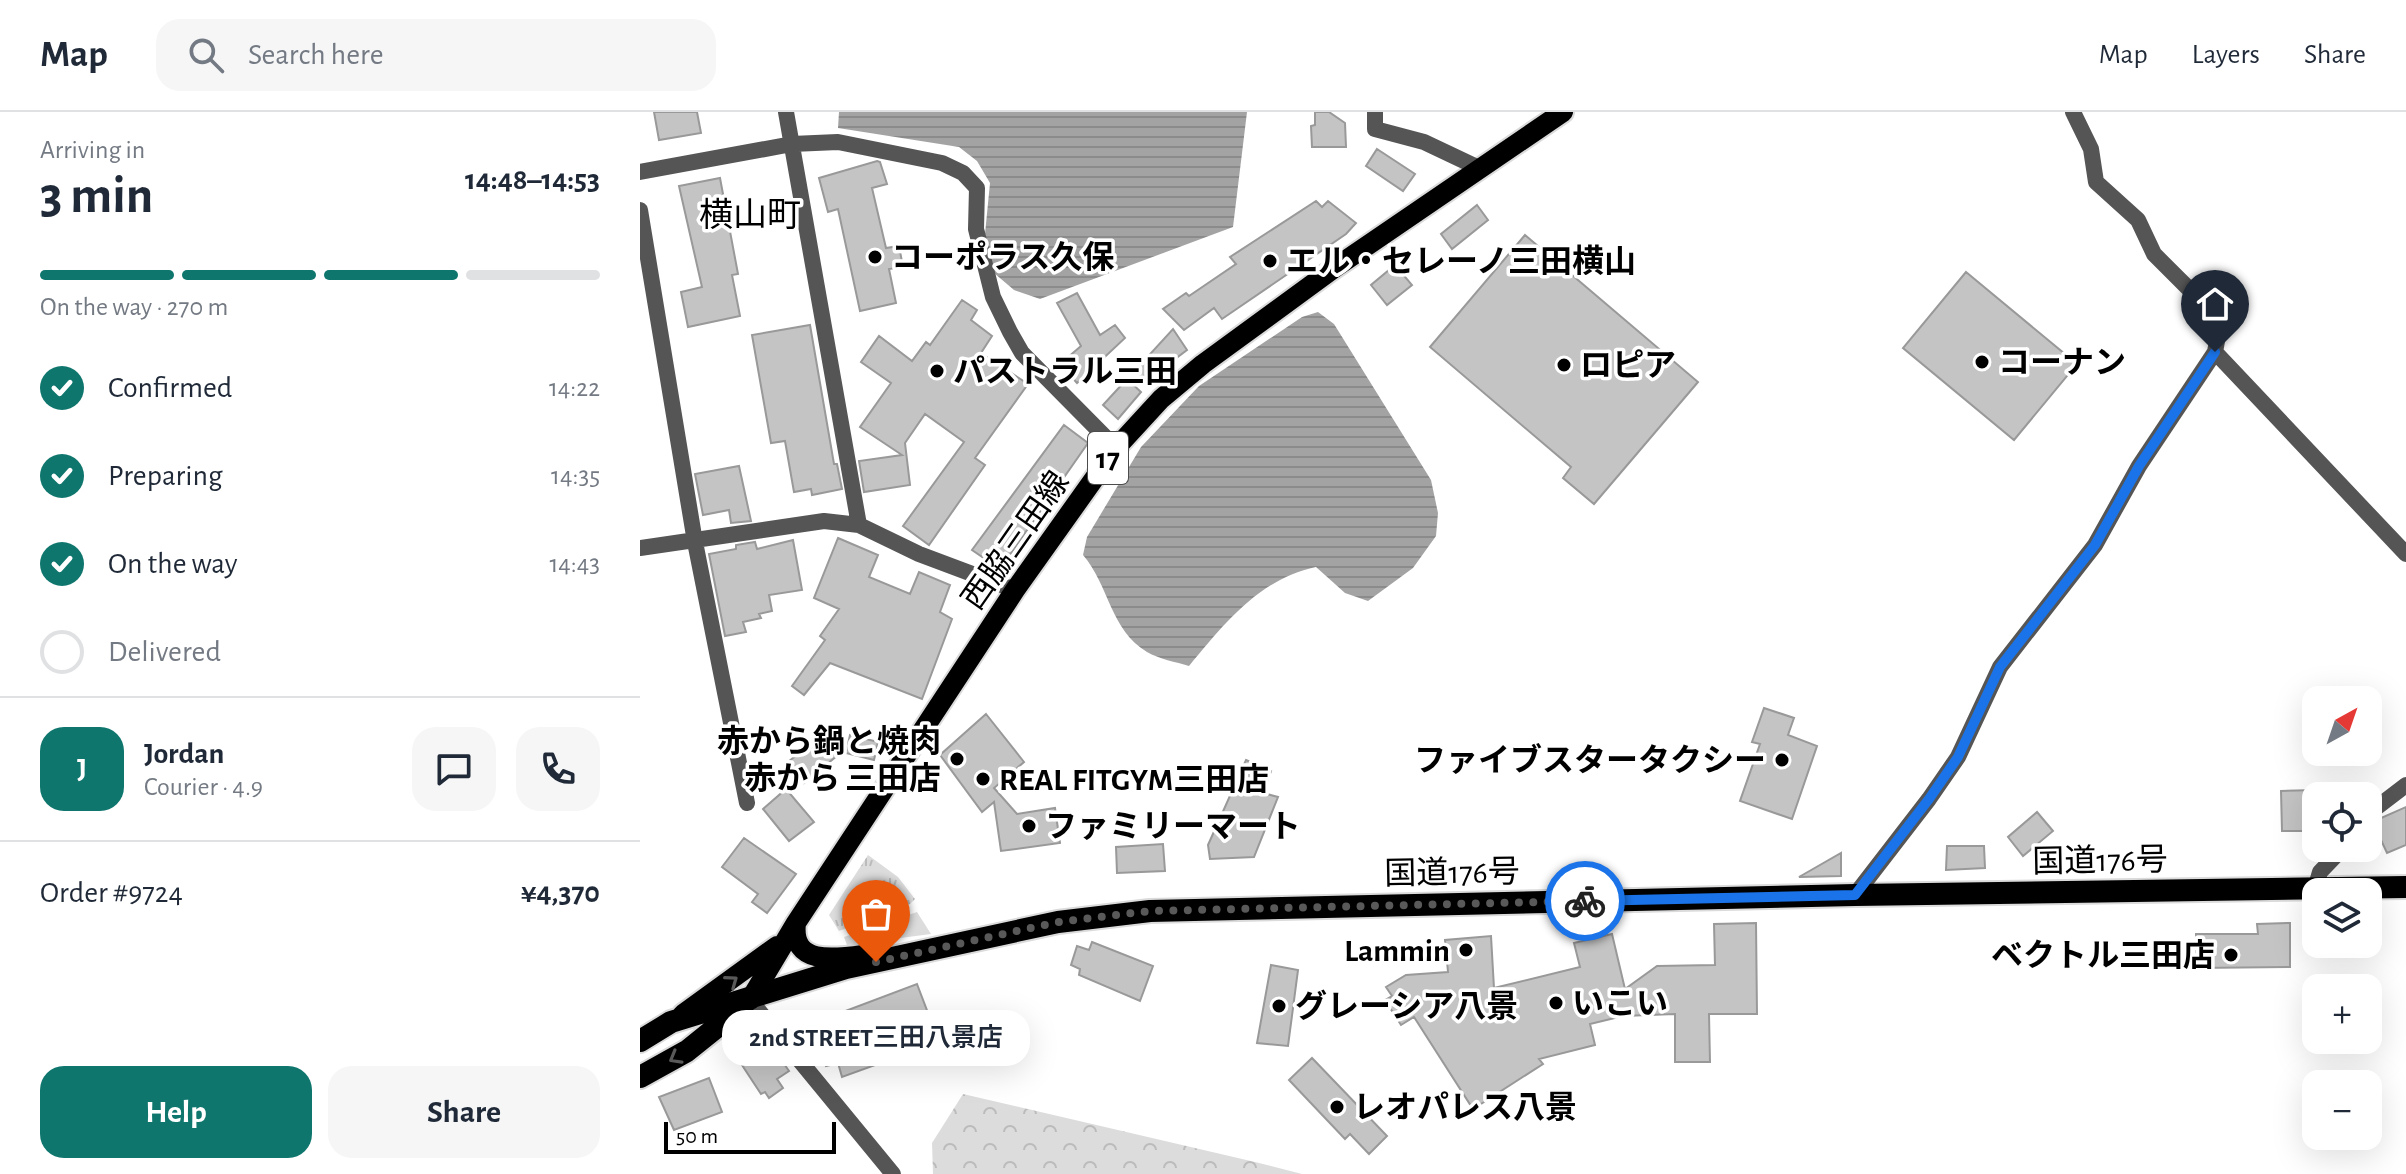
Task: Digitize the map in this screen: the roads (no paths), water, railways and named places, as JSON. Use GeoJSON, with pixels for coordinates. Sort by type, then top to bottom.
{"type":"FeatureCollection","features":[{"type":"Feature","properties":{"kind":"highway","name":"国道176号"},"geometry":{"type":"LineString","coordinates":[[2382,888],[2406,887]]}},
{"type":"Feature","properties":{"kind":"highway","name":"国道176号"},"geometry":{"type":"LineString","coordinates":[[640,1041],[671,1022],[846,968],[1058,922],[1150,911],[1855,895],[2302,889]]}},
{"type":"Feature","properties":{"kind":"highway","name":"国道176号"},"geometry":{"type":"LineString","coordinates":[[640,1077],[687,1051],[750,1000]]}},
{"type":"Feature","properties":{"kind":"main road","name":"西脇三田線"},"geometry":{"type":"LineString","coordinates":[[750,1000],[792,929],[1015,590],[1116,448],[1161,399],[1203,364],[1333,269],[1563,112]]}},
{"type":"Feature","properties":{"kind":"main road","name":"西脇三田線"},"geometry":{"type":"LineString","coordinates":[[671,1022],[738,977],[792,929]]}},
{"type":"Feature","properties":{"kind":"main road"},"geometry":{"type":"LineString","coordinates":[[792,929],[812,957],[822,959],[935,949]]}},
{"type":"Feature","properties":{"kind":"street"},"geometry":{"type":"LineString","coordinates":[[786,112],[859,525]]}},
{"type":"Feature","properties":{"kind":"street"},"geometry":{"type":"LineString","coordinates":[[1375,112],[1375,129],[1424,142],[1481,169]]}},
{"type":"Feature","properties":{"kind":"street"},"geometry":{"type":"LineString","coordinates":[[1855,895],[1958,757],[2000,667],[2095,545],[2139,466],[2215,352],[2223,308],[2191,291],[2154,254],[2138,220],[2096,182],[2091,149],[2073,112]]}},
{"type":"Feature","properties":{"kind":"street"},"geometry":{"type":"LineString","coordinates":[[640,172],[792,144],[838,142],[942,163],[963,173],[977,188],[976,229],[993,297],[1010,332],[1022,353],[1116,448]]}},
{"type":"Feature","properties":{"kind":"street"},"geometry":{"type":"LineString","coordinates":[[640,210],[695,542],[747,803]]}},
{"type":"Feature","properties":{"kind":"street"},"geometry":{"type":"LineString","coordinates":[[2215,352],[2406,554]]}},
{"type":"Feature","properties":{"kind":"street"},"geometry":{"type":"LineString","coordinates":[[640,548],[824,521],[859,525],[919,554],[1015,590]]}},
{"type":"Feature","properties":{"kind":"street"},"geometry":{"type":"LineString","coordinates":[[2382,803],[2406,785]]}},
{"type":"Feature","properties":{"kind":"street"},"geometry":{"type":"LineString","coordinates":[[2318,878],[2330,862]]}},
{"type":"Feature","properties":{"kind":"street"},"geometry":{"type":"LineString","coordinates":[[750,1000],[893,1174]]}},
{"type":"Feature","properties":{"kind":"place","name":"コーポラス久保"},"geometry":{"type":"Point","coordinates":[875,257]}},
{"type":"Feature","properties":{"kind":"place","name":"エル・セレーノ三田横山"},"geometry":{"type":"Point","coordinates":[1270,261]}},
{"type":"Feature","properties":{"kind":"place","name":"コーナン"},"geometry":{"type":"Point","coordinates":[1982,362]}},
{"type":"Feature","properties":{"kind":"place","name":"ロピア"},"geometry":{"type":"Point","coordinates":[1564,365]}},
{"type":"Feature","properties":{"kind":"place","name":"パストラル三田"},"geometry":{"type":"Point","coordinates":[937,371]}},
{"type":"Feature","properties":{"kind":"place","name":"赤から鍋と焼肉 赤から 三田店"},"geometry":{"type":"Point","coordinates":[957,759]}},
{"type":"Feature","properties":{"kind":"place","name":"ファイブスタータクシー"},"geometry":{"type":"Point","coordinates":[1782,760]}},
{"type":"Feature","properties":{"kind":"place","name":"REAL FITGYM三田店"},"geometry":{"type":"Point","coordinates":[983,779]}},
{"type":"Feature","properties":{"kind":"place","name":"ファミリーマート"},"geometry":{"type":"Point","coordinates":[1029,826]}},
{"type":"Feature","properties":{"kind":"place","name":"Lammin"},"geometry":{"type":"Point","coordinates":[1466,950]}},
{"type":"Feature","properties":{"kind":"place","name":"ベクトル三田店"},"geometry":{"type":"Point","coordinates":[2231,955]}},
{"type":"Feature","properties":{"kind":"place","name":"2nd STREET三田八景店"},"geometry":{"type":"Point","coordinates":[876,962]}},
{"type":"Feature","properties":{"kind":"place","name":"いこい"},"geometry":{"type":"Point","coordinates":[1556,1003]}},
{"type":"Feature","properties":{"kind":"place","name":"グレーシア八景"},"geometry":{"type":"Point","coordinates":[1279,1006]}},
{"type":"Feature","properties":{"kind":"place","name":"レオパレス八景"},"geometry":{"type":"Point","coordinates":[1337,1107]}},
{"type":"Feature","properties":{"kind":"district","name":"横山町"},"geometry":{"type":"Point","coordinates":[750,214]}}]}
